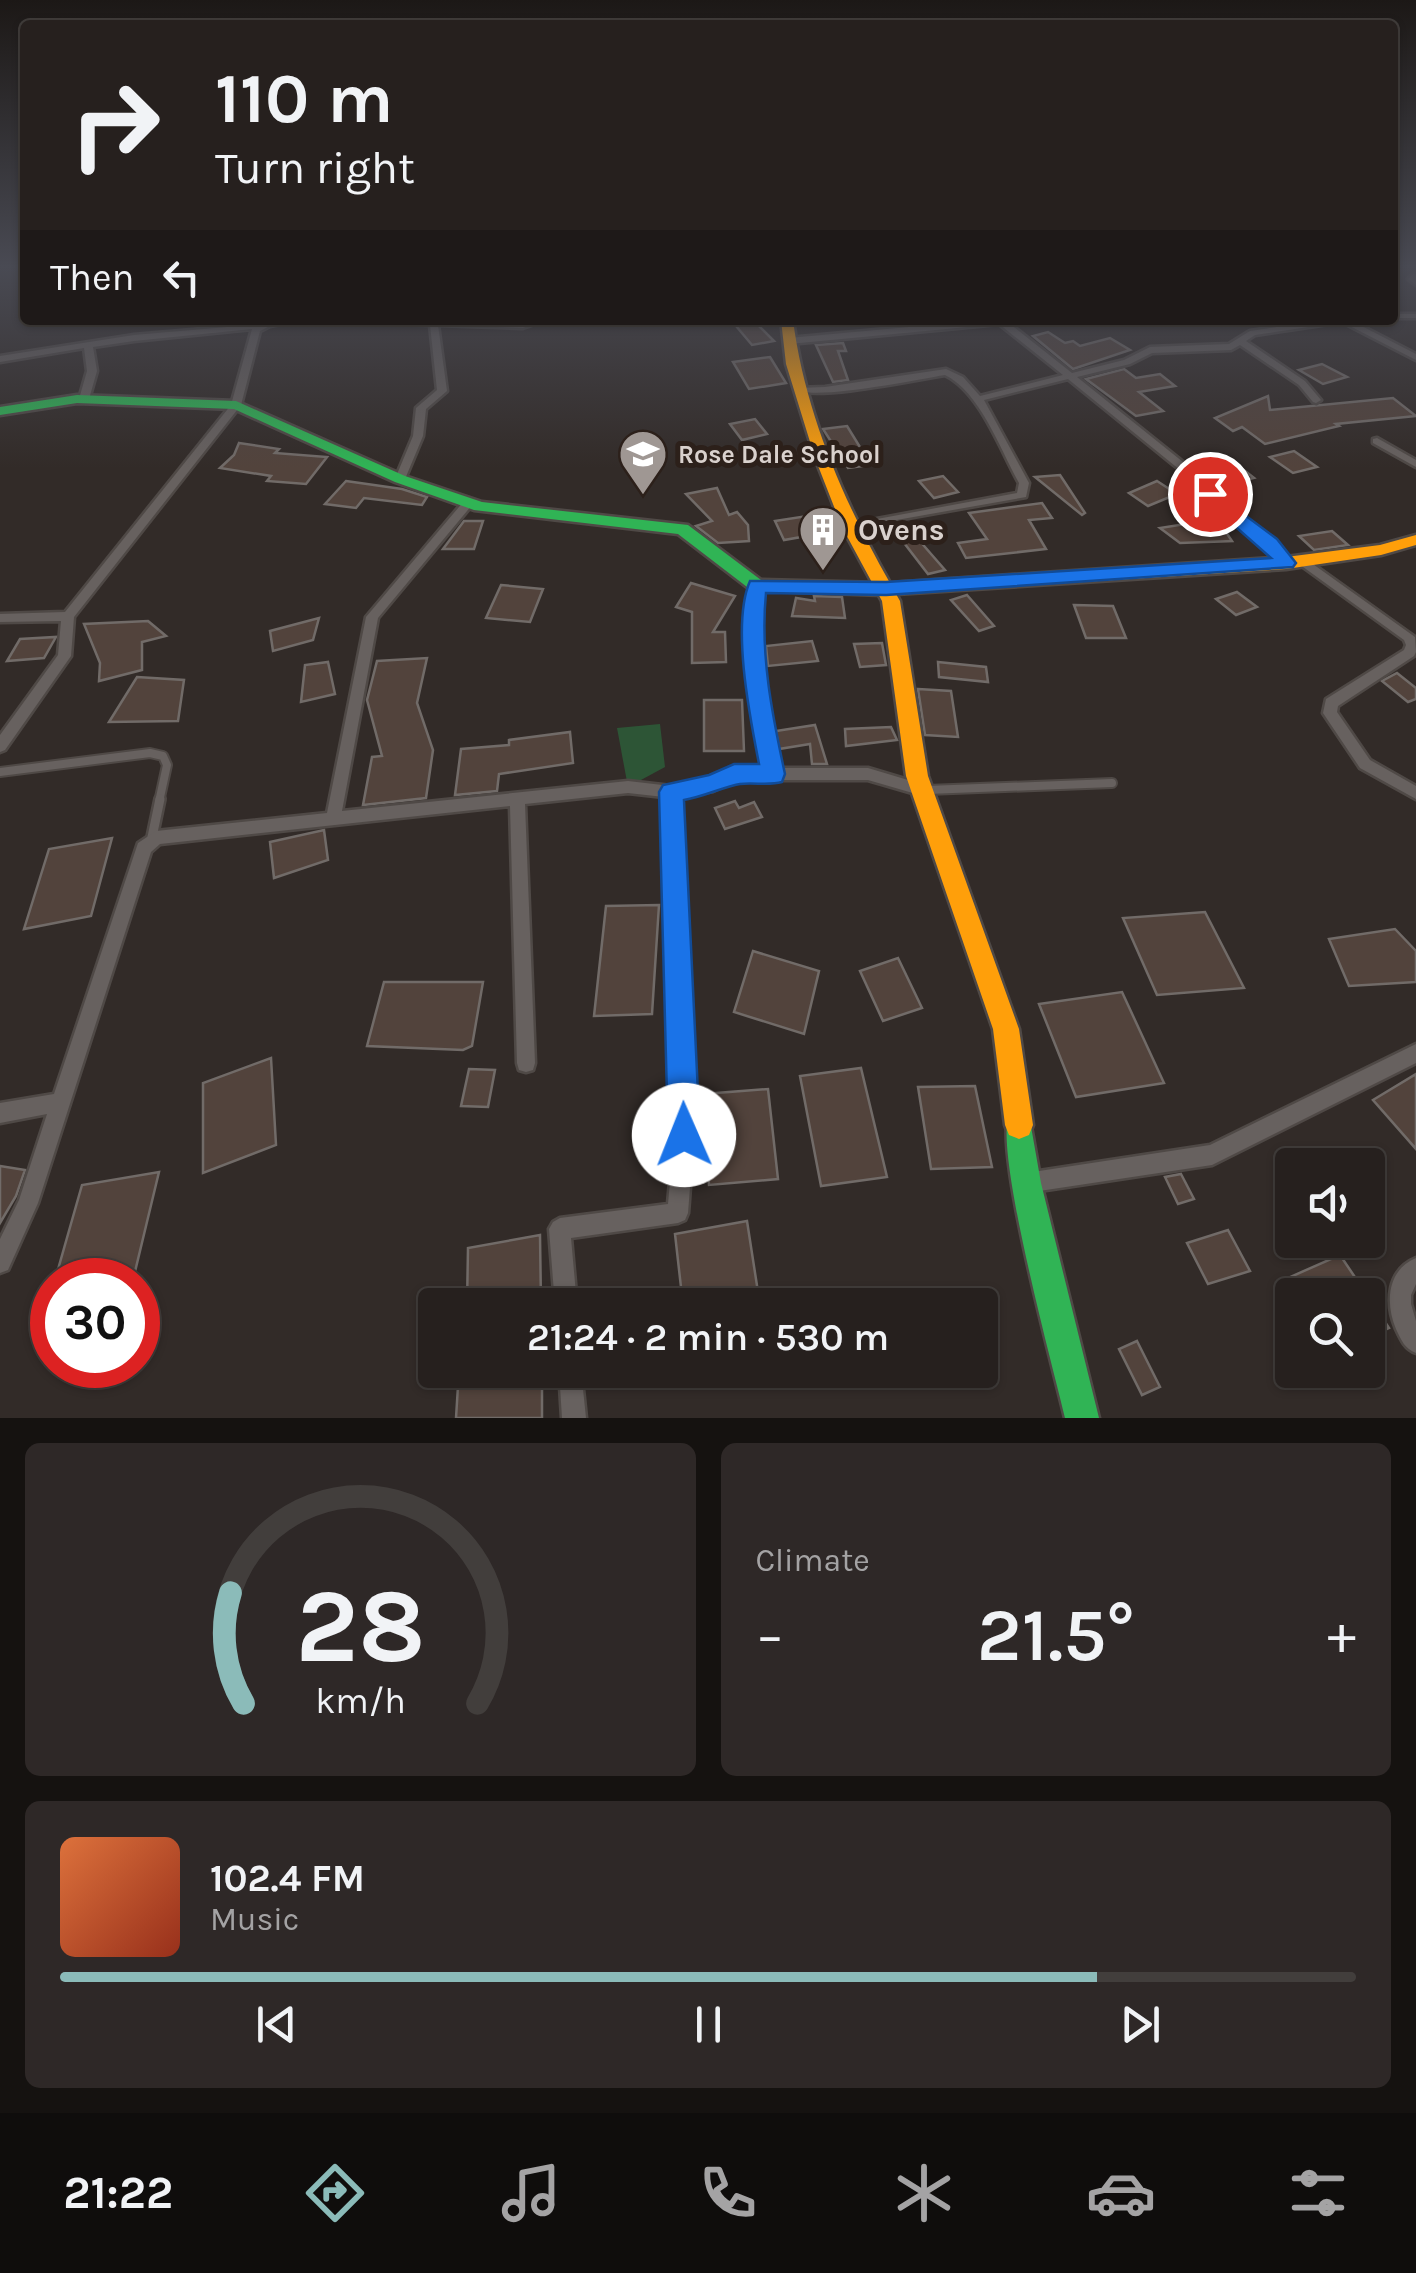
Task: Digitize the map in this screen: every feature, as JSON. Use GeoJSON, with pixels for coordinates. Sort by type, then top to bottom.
{"type":"FeatureCollection","features":[{"type":"Feature","properties":{"kind":"main road"},"geometry":{"type":"LineString","coordinates":[[789,335],[800,390],[850,527],[886,589],[923,790],[1006,1029],[1026,1183],[1082,1418]]}},
{"type":"Feature","properties":{"kind":"main road"},"geometry":{"type":"LineString","coordinates":[[0,411],[84,399],[236,405],[400,478],[468,503],[682,529],[757,586],[886,589],[1295,562],[1380,550],[1416,540]]}},
{"type":"Feature","properties":{"kind":"street"},"geometry":{"type":"LineString","coordinates":[[0,359],[173,335]]}},
{"type":"Feature","properties":{"kind":"street"},"geometry":{"type":"LineString","coordinates":[[0,746],[64,656],[68,616],[236,405],[255,335]]}},
{"type":"Feature","properties":{"kind":"street"},"geometry":{"type":"LineString","coordinates":[[400,478],[418,436],[422,408],[442,391],[436,335]]}},
{"type":"Feature","properties":{"kind":"street"},"geometry":{"type":"LineString","coordinates":[[1020,335],[1184,468],[1270,544],[1409,637],[1412,646],[1408,653],[1330,703],[1330,713],[1365,764],[1416,793]]}},
{"type":"Feature","properties":{"kind":"street"},"geometry":{"type":"LineString","coordinates":[[978,399],[1126,362],[1150,350],[1214,349],[1242,342],[1250,335]]}},
{"type":"Feature","properties":{"kind":"street"},"geometry":{"type":"LineString","coordinates":[[1372,335],[1416,357]]}},
{"type":"Feature","properties":{"kind":"street"},"geometry":{"type":"LineString","coordinates":[[1242,342],[1302,384],[1316,400]]}},
{"type":"Feature","properties":{"kind":"street"},"geometry":{"type":"LineString","coordinates":[[84,399],[92,371],[88,344]]}},
{"type":"Feature","properties":{"kind":"street"},"geometry":{"type":"LineString","coordinates":[[800,390],[825,390],[946,372],[960,378],[978,399],[1024,482],[1022,495],[850,527]]}},
{"type":"Feature","properties":{"kind":"street"},"geometry":{"type":"LineString","coordinates":[[1376,441],[1416,464]]}},
{"type":"Feature","properties":{"kind":"street"},"geometry":{"type":"LineString","coordinates":[[334,820],[372,617],[468,503]]}},
{"type":"Feature","properties":{"kind":"street"},"geometry":{"type":"LineString","coordinates":[[757,586],[753,620],[756,679],[773,774]]}},
{"type":"Feature","properties":{"kind":"street"},"geometry":{"type":"LineString","coordinates":[[0,618],[68,616]]}},
{"type":"Feature","properties":{"kind":"street"},"geometry":{"type":"LineString","coordinates":[[0,1262],[28,1204],[144,848],[151,842],[168,836],[628,787],[671,792],[713,785],[734,774],[868,774],[923,790]]}},
{"type":"Feature","properties":{"kind":"street"},"geometry":{"type":"LineString","coordinates":[[565,1288],[560,1229],[678,1212],[684,1117],[671,792]]}},
{"type":"Feature","properties":{"kind":"street"},"geometry":{"type":"LineString","coordinates":[[517,801],[526,1063]]}},
{"type":"Feature","properties":{"kind":"street"},"geometry":{"type":"LineString","coordinates":[[1026,1183],[1212,1155],[1416,1053]]}},
{"type":"Feature","properties":{"kind":"street"},"geometry":{"type":"LineString","coordinates":[[0,1113],[62,1102]]}},
{"type":"Feature","properties":{"kind":"street"},"geometry":{"type":"LineString","coordinates":[[1416,1269],[1399,1293],[1400,1320],[1416,1342]]}},
{"type":"Feature","properties":{"kind":"street"},"geometry":{"type":"LineString","coordinates":[[572,1388],[574,1418]]}},
{"type":"Feature","properties":{"kind":"lane"},"geometry":{"type":"LineString","coordinates":[[0,772],[150,753],[163,756],[167,765],[151,842]]}},
{"type":"Feature","properties":{"kind":"lane"},"geometry":{"type":"LineString","coordinates":[[923,790],[1112,784]]}},
{"type":"Feature","properties":{"kind":"green space"},"geometry":{"type":"Polygon","coordinates":[[[660,724],[665,767],[628,787],[617,728],[660,724]]]}},
{"type":"Feature","properties":{"kind":"building"},"geometry":{"type":"Polygon","coordinates":[[[744,335],[768,335],[774,341],[752,345],[744,335]]]}},
{"type":"Feature","properties":{"kind":"building"},"geometry":{"type":"Polygon","coordinates":[[[1053,335],[1080,346],[1110,338],[1130,350],[1073,369],[1033,336],[1053,335]]]}},
{"type":"Feature","properties":{"kind":"building"},"geometry":{"type":"Polygon","coordinates":[[[843,343],[846,351],[838,351],[848,380],[833,382],[816,345],[843,343]]]}},
{"type":"Feature","properties":{"kind":"building"},"geometry":{"type":"Polygon","coordinates":[[[770,357],[786,383],[749,389],[733,362],[770,357]]]}},
{"type":"Feature","properties":{"kind":"building"},"geometry":{"type":"Polygon","coordinates":[[[1322,364],[1347,377],[1323,384],[1299,370],[1322,364]]]}},
{"type":"Feature","properties":{"kind":"building"},"geometry":{"type":"Polygon","coordinates":[[[1124,369],[1136,378],[1160,374],[1175,386],[1139,392],[1163,411],[1136,416],[1086,379],[1124,369]]]}},
{"type":"Feature","properties":{"kind":"building"},"geometry":{"type":"Polygon","coordinates":[[[1268,396],[1270,410],[1393,398],[1416,416],[1336,424],[1339,426],[1265,444],[1242,427],[1233,431],[1215,418],[1268,396]]]}},
{"type":"Feature","properties":{"kind":"building"},"geometry":{"type":"Polygon","coordinates":[[[755,419],[767,434],[742,440],[730,424],[755,419]]]}},
{"type":"Feature","properties":{"kind":"building"},"geometry":{"type":"Polygon","coordinates":[[[847,426],[871,465],[848,468],[823,429],[847,426]]]}},
{"type":"Feature","properties":{"kind":"building"},"geometry":{"type":"Polygon","coordinates":[[[239,443],[279,449],[275,453],[327,457],[306,484],[267,481],[271,476],[220,468],[234,455],[239,443]]]}},
{"type":"Feature","properties":{"kind":"building"},"geometry":{"type":"Polygon","coordinates":[[[1294,451],[1317,467],[1293,473],[1270,457],[1294,451]]]}},
{"type":"Feature","properties":{"kind":"building"},"geometry":{"type":"Polygon","coordinates":[[[1233,462],[1254,478],[1230,484],[1209,467],[1233,462]]]}},
{"type":"Feature","properties":{"kind":"building"},"geometry":{"type":"Polygon","coordinates":[[[1060,475],[1085,513],[1082,515],[1035,477],[1060,475]]]}},
{"type":"Feature","properties":{"kind":"building"},"geometry":{"type":"Polygon","coordinates":[[[943,476],[958,492],[934,498],[919,481],[943,476]]]}},
{"type":"Feature","properties":{"kind":"building"},"geometry":{"type":"Polygon","coordinates":[[[346,481],[402,489],[427,497],[422,505],[364,498],[356,508],[325,504],[346,481]]]}},
{"type":"Feature","properties":{"kind":"building"},"geometry":{"type":"Polygon","coordinates":[[[1157,481],[1177,494],[1148,506],[1129,493],[1157,481]]]}},
{"type":"Feature","properties":{"kind":"building"},"geometry":{"type":"Polygon","coordinates":[[[717,488],[729,515],[737,512],[748,525],[749,541],[718,543],[696,526],[712,521],[686,494],[717,488]]]}},
{"type":"Feature","properties":{"kind":"building"},"geometry":{"type":"Polygon","coordinates":[[[1042,503],[1052,518],[1029,520],[1046,549],[966,558],[958,543],[987,539],[969,513],[1042,503]]]}},
{"type":"Feature","properties":{"kind":"building"},"geometry":{"type":"Polygon","coordinates":[[[807,516],[818,534],[784,540],[775,521],[807,516]]]}},
{"type":"Feature","properties":{"kind":"building"},"geometry":{"type":"Polygon","coordinates":[[[1217,519],[1232,541],[1180,543],[1160,528],[1217,519]]]}},
{"type":"Feature","properties":{"kind":"building"},"geometry":{"type":"Polygon","coordinates":[[[464,521],[483,521],[474,549],[443,549],[464,521]]]}},
{"type":"Feature","properties":{"kind":"building"},"geometry":{"type":"Polygon","coordinates":[[[922,522],[932,537],[918,539],[945,570],[928,574],[891,526],[922,522]]]}},
{"type":"Feature","properties":{"kind":"building"},"geometry":{"type":"Polygon","coordinates":[[[1332,531],[1348,545],[1314,550],[1299,536],[1332,531]]]}},
{"type":"Feature","properties":{"kind":"building"},"geometry":{"type":"Polygon","coordinates":[[[691,583],[735,596],[713,632],[725,632],[726,662],[692,663],[692,612],[676,607],[691,583]]]}},
{"type":"Feature","properties":{"kind":"building"},"geometry":{"type":"Polygon","coordinates":[[[501,585],[543,589],[530,622],[486,618],[501,585]]]}},
{"type":"Feature","properties":{"kind":"building"},"geometry":{"type":"Polygon","coordinates":[[[1237,592],[1257,607],[1236,615],[1216,599],[1237,592]]]}},
{"type":"Feature","properties":{"kind":"building"},"geometry":{"type":"Polygon","coordinates":[[[967,595],[994,626],[979,631],[951,600],[967,595]]]}},
{"type":"Feature","properties":{"kind":"building"},"geometry":{"type":"Polygon","coordinates":[[[814,596],[842,597],[845,618],[792,616],[796,598],[815,601],[814,596]]]}},
{"type":"Feature","properties":{"kind":"building"},"geometry":{"type":"Polygon","coordinates":[[[1074,605],[1113,606],[1126,638],[1086,638],[1074,605]]]}},
{"type":"Feature","properties":{"kind":"building"},"geometry":{"type":"Polygon","coordinates":[[[319,618],[313,640],[273,651],[270,631],[319,618]]]}},
{"type":"Feature","properties":{"kind":"building"},"geometry":{"type":"Polygon","coordinates":[[[148,621],[166,636],[142,642],[142,670],[99,681],[100,663],[84,624],[148,621]]]}},
{"type":"Feature","properties":{"kind":"building"},"geometry":{"type":"Polygon","coordinates":[[[56,637],[44,658],[7,661],[20,639],[56,637]]]}},
{"type":"Feature","properties":{"kind":"building"},"geometry":{"type":"Polygon","coordinates":[[[812,641],[818,661],[768,666],[766,646],[812,641]]]}},
{"type":"Feature","properties":{"kind":"building"},"geometry":{"type":"Polygon","coordinates":[[[882,643],[886,665],[860,667],[854,644],[882,643]]]}},
{"type":"Feature","properties":{"kind":"building"},"geometry":{"type":"Polygon","coordinates":[[[427,658],[417,703],[433,750],[426,798],[363,805],[372,757],[382,756],[367,700],[377,661],[427,658]]]}},
{"type":"Feature","properties":{"kind":"building"},"geometry":{"type":"Polygon","coordinates":[[[328,662],[335,694],[301,702],[305,665],[328,662]]]}},
{"type":"Feature","properties":{"kind":"building"},"geometry":{"type":"Polygon","coordinates":[[[938,662],[986,667],[988,682],[939,677],[938,662]]]}},
{"type":"Feature","properties":{"kind":"building"},"geometry":{"type":"Polygon","coordinates":[[[1397,673],[1416,688],[1416,699],[1408,702],[1382,681],[1397,673]]]}},
{"type":"Feature","properties":{"kind":"building"},"geometry":{"type":"Polygon","coordinates":[[[137,677],[184,680],[178,721],[109,722],[137,677]]]}},
{"type":"Feature","properties":{"kind":"building"},"geometry":{"type":"Polygon","coordinates":[[[918,689],[951,691],[958,737],[925,735],[918,689]]]}},
{"type":"Feature","properties":{"kind":"building"},"geometry":{"type":"Polygon","coordinates":[[[704,700],[742,700],[744,751],[704,751],[704,700]]]}},
{"type":"Feature","properties":{"kind":"building"},"geometry":{"type":"Polygon","coordinates":[[[815,725],[827,764],[812,764],[810,744],[779,749],[776,731],[815,725]]]}},
{"type":"Feature","properties":{"kind":"building"},"geometry":{"type":"Polygon","coordinates":[[[891,727],[897,740],[846,746],[845,729],[891,727]]]}},
{"type":"Feature","properties":{"kind":"building"},"geometry":{"type":"Polygon","coordinates":[[[570,732],[573,763],[499,774],[497,791],[455,795],[461,749],[509,745],[509,740],[570,732]]]}},
{"type":"Feature","properties":{"kind":"building"},"geometry":{"type":"Polygon","coordinates":[[[735,801],[739,808],[754,802],[762,817],[725,829],[715,808],[735,801]]]}},
{"type":"Feature","properties":{"kind":"building"},"geometry":{"type":"Polygon","coordinates":[[[324,830],[328,860],[274,878],[270,842],[324,830]]]}},
{"type":"Feature","properties":{"kind":"building"},"geometry":{"type":"Polygon","coordinates":[[[112,838],[91,916],[24,929],[49,849],[112,838]]]}},
{"type":"Feature","properties":{"kind":"building"},"geometry":{"type":"Polygon","coordinates":[[[659,905],[652,1014],[594,1016],[606,906],[659,905]]]}},
{"type":"Feature","properties":{"kind":"building"},"geometry":{"type":"Polygon","coordinates":[[[1205,912],[1244,988],[1157,995],[1123,918],[1205,912]]]}},
{"type":"Feature","properties":{"kind":"building"},"geometry":{"type":"Polygon","coordinates":[[[1395,929],[1416,951],[1416,982],[1349,986],[1329,939],[1395,929]]]}},
{"type":"Feature","properties":{"kind":"building"},"geometry":{"type":"Polygon","coordinates":[[[753,951],[819,971],[804,1034],[734,1012],[753,951]]]}},
{"type":"Feature","properties":{"kind":"building"},"geometry":{"type":"Polygon","coordinates":[[[898,958],[922,1008],[883,1021],[860,971],[898,958]]]}},
{"type":"Feature","properties":{"kind":"building"},"geometry":{"type":"Polygon","coordinates":[[[384,982],[483,982],[472,1046],[463,1050],[367,1046],[384,982]]]}},
{"type":"Feature","properties":{"kind":"building"},"geometry":{"type":"Polygon","coordinates":[[[1122,992],[1164,1083],[1076,1097],[1039,1004],[1122,992]]]}},
{"type":"Feature","properties":{"kind":"building"},"geometry":{"type":"Polygon","coordinates":[[[271,1058],[276,1145],[203,1173],[203,1083],[271,1058]]]}},
{"type":"Feature","properties":{"kind":"building"},"geometry":{"type":"Polygon","coordinates":[[[861,1068],[887,1177],[821,1186],[800,1076],[861,1068]]]}},
{"type":"Feature","properties":{"kind":"building"},"geometry":{"type":"Polygon","coordinates":[[[469,1069],[495,1070],[488,1107],[461,1106],[469,1069]]]}},
{"type":"Feature","properties":{"kind":"building"},"geometry":{"type":"Polygon","coordinates":[[[1416,1074],[1416,1149],[1373,1100],[1416,1074]]]}},
{"type":"Feature","properties":{"kind":"building"},"geometry":{"type":"Polygon","coordinates":[[[975,1086],[992,1167],[931,1169],[918,1087],[975,1086]]]}},
{"type":"Feature","properties":{"kind":"building"},"geometry":{"type":"Polygon","coordinates":[[[768,1089],[778,1179],[709,1185],[704,1094],[768,1089]]]}},
{"type":"Feature","properties":{"kind":"building"},"geometry":{"type":"Polygon","coordinates":[[[0,1166],[25,1170],[0,1223],[0,1166]]]}},
{"type":"Feature","properties":{"kind":"building"},"geometry":{"type":"Polygon","coordinates":[[[159,1172],[138,1258],[61,1258],[82,1185],[159,1172]]]}},
{"type":"Feature","properties":{"kind":"building"},"geometry":{"type":"Polygon","coordinates":[[[1181,1174],[1194,1199],[1178,1204],[1165,1177],[1181,1174]]]}},
{"type":"Feature","properties":{"kind":"building"},"geometry":{"type":"Polygon","coordinates":[[[747,1221],[757,1288],[681,1288],[675,1234],[747,1221]]]}},
{"type":"Feature","properties":{"kind":"building"},"geometry":{"type":"Polygon","coordinates":[[[1228,1230],[1250,1271],[1208,1284],[1187,1243],[1228,1230]]]}},
{"type":"Feature","properties":{"kind":"building"},"geometry":{"type":"Polygon","coordinates":[[[540,1235],[541,1288],[467,1288],[468,1248],[540,1235]]]}},
{"type":"Feature","properties":{"kind":"building"},"geometry":{"type":"Polygon","coordinates":[[[1333,1258],[1342,1258],[1356,1278],[1288,1278],[1333,1258]]]}},
{"type":"Feature","properties":{"kind":"building"},"geometry":{"type":"Polygon","coordinates":[[[1137,1341],[1160,1387],[1142,1395],[1119,1349],[1137,1341]]]}},
{"type":"Feature","properties":{"kind":"building"},"geometry":{"type":"Polygon","coordinates":[[[458,1388],[542,1388],[542,1418],[456,1418],[458,1388]]]}},
{"type":"Feature","properties":{"kind":"traffic: fast"},"geometry":{"type":"LineString","coordinates":[[0,411],[77,399],[236,405],[400,479],[480,507],[682,529],[757,586],[882,589]]}},
{"type":"Feature","properties":{"kind":"traffic: fast"},"geometry":{"type":"LineString","coordinates":[[1019,1125],[1026,1183],[1082,1418]]}},
{"type":"Feature","properties":{"kind":"traffic: slow"},"geometry":{"type":"LineString","coordinates":[[789,335],[792,364],[822,458],[850,527],[891,601],[917,776],[1006,1029],[1019,1125]]}},
{"type":"Feature","properties":{"kind":"traffic: slow"},"geometry":{"type":"LineString","coordinates":[[882,589],[1286,563],[1381,550],[1416,540]]}},
{"type":"Feature","properties":{"kind":"place","name":"Rose Dale School"},"geometry":{"type":"Point","coordinates":[643,496]}},
{"type":"Feature","properties":{"kind":"place","name":"Ovens"},"geometry":{"type":"Point","coordinates":[823,572]}},
{"type":"Feature","properties":{"kind":"route"},"geometry":{"type":"LineString","coordinates":[[684,1135],[671,792],[713,785],[734,774],[773,774],[758,699],[753,620],[757,586],[886,589],[1286,563],[1270,544],[1210,494]]}}]}
